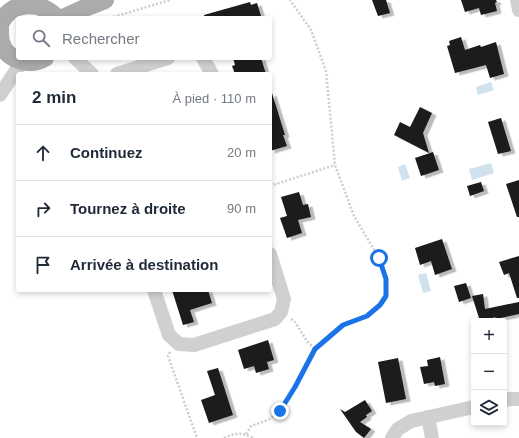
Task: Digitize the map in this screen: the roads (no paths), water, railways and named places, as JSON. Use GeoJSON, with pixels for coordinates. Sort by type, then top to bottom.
{"type":"FeatureCollection","features":[{"type":"Feature","properties":{"kind":"main road"},"geometry":{"type":"LineString","coordinates":[[67,16],[87,6],[105,0]]}},
{"type":"Feature","properties":{"kind":"main road"},"geometry":{"type":"LineString","coordinates":[[16,58],[6,51],[1,42],[0,36],[0,25],[3,16],[9,9],[24,1],[35,2],[45,5],[56,16]]}},
{"type":"Feature","properties":{"kind":"main road"},"geometry":{"type":"LineString","coordinates":[[22,61],[31,62],[41,60]]}},
{"type":"Feature","properties":{"kind":"street"},"geometry":{"type":"LineString","coordinates":[[517,0],[519,10]]}},
{"type":"Feature","properties":{"kind":"street"},"geometry":{"type":"LineString","coordinates":[[77,60],[90,72]]}},
{"type":"Feature","properties":{"kind":"street"},"geometry":{"type":"LineString","coordinates":[[123,72],[162,60]]}},
{"type":"Feature","properties":{"kind":"street"},"geometry":{"type":"LineString","coordinates":[[205,60],[211,72]]}},
{"type":"Feature","properties":{"kind":"street"},"geometry":{"type":"LineString","coordinates":[[0,95],[22,61]]}},
{"type":"Feature","properties":{"kind":"street"},"geometry":{"type":"LineString","coordinates":[[155,292],[169,335],[179,344],[194,345],[275,319],[282,312],[284,299],[272,260]]}},
{"type":"Feature","properties":{"kind":"street"},"geometry":{"type":"LineString","coordinates":[[507,400],[519,400]]}},
{"type":"Feature","properties":{"kind":"street"},"geometry":{"type":"LineString","coordinates":[[392,438],[398,429],[412,421],[471,408]]}},
{"type":"Feature","properties":{"kind":"street"},"geometry":{"type":"LineString","coordinates":[[428,417],[432,438]]}},
{"type":"Feature","properties":{"kind":"water"},"geometry":{"type":"Polygon","coordinates":[[[491,82],[494,90],[478,95],[476,87],[491,82]]]}},
{"type":"Feature","properties":{"kind":"water"},"geometry":{"type":"Polygon","coordinates":[[[491,163],[494,173],[472,180],[469,169],[491,163]]]}},
{"type":"Feature","properties":{"kind":"water"},"geometry":{"type":"Polygon","coordinates":[[[405,164],[410,178],[402,181],[398,167],[405,164]]]}},
{"type":"Feature","properties":{"kind":"water"},"geometry":{"type":"Polygon","coordinates":[[[426,273],[431,291],[423,293],[418,275],[426,273]]]}}]}
